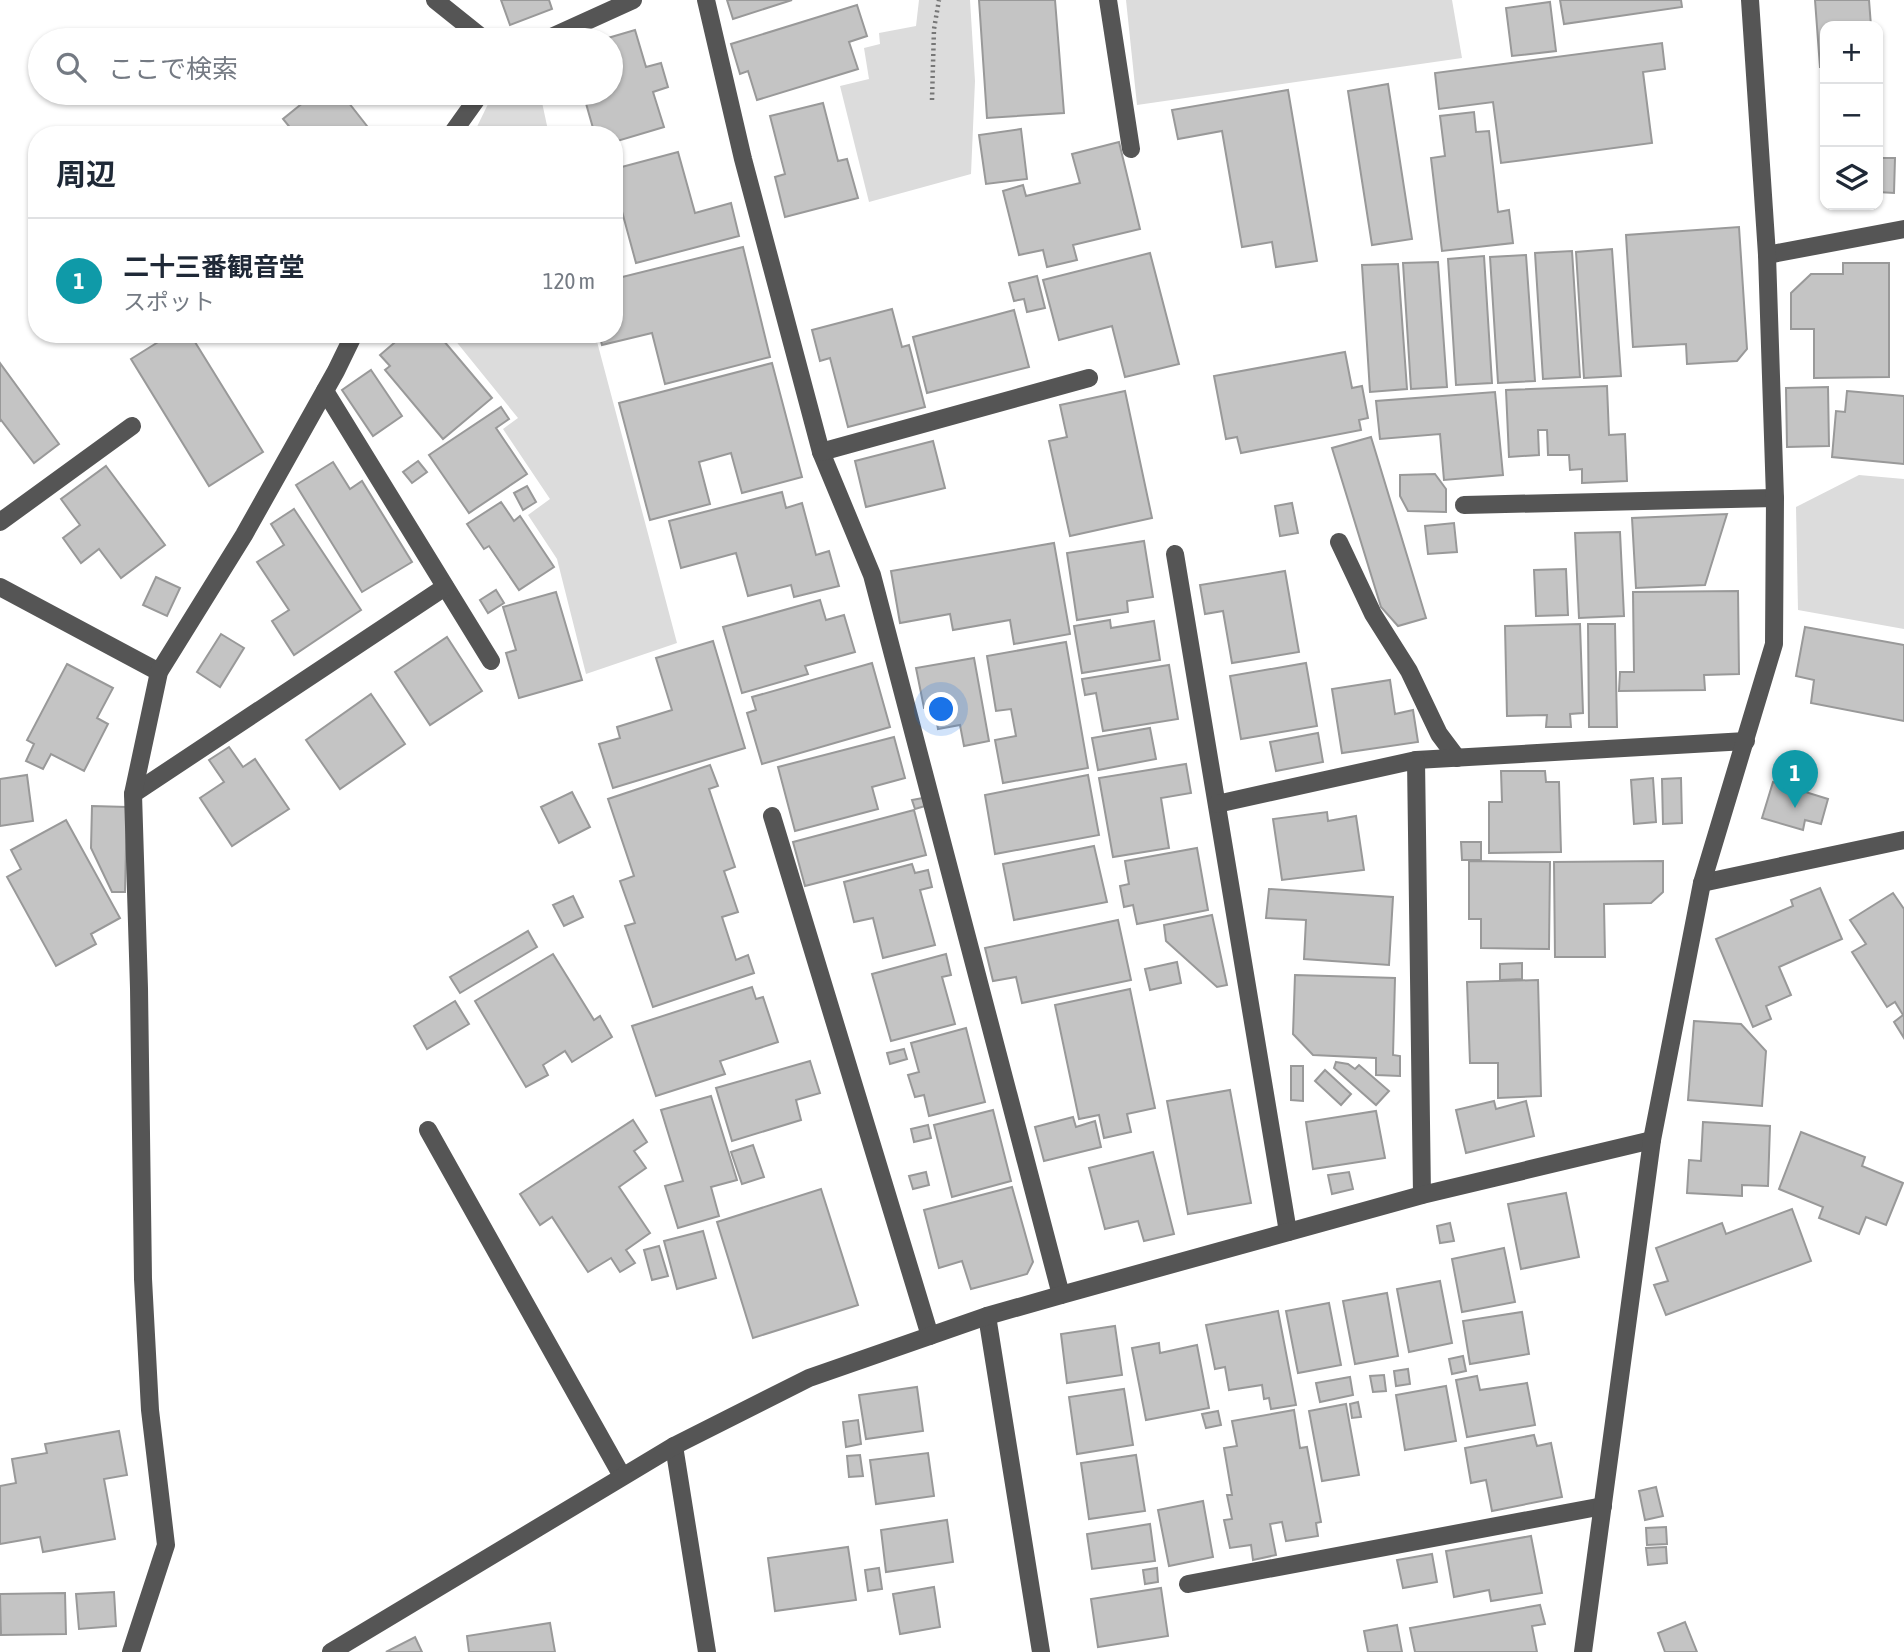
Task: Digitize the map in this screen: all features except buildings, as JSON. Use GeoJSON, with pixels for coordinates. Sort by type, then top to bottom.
{"type":"FeatureCollection","features":[{"type":"Feature","properties":{"kind":"street"},"geometry":{"type":"LineString","coordinates":[[435,0],[470,28]]}},
{"type":"Feature","properties":{"kind":"street"},"geometry":{"type":"LineString","coordinates":[[571,28],[633,0]]}},
{"type":"Feature","properties":{"kind":"street"},"geometry":{"type":"LineString","coordinates":[[706,0],[743,159],[821,452],[872,575],[1061,1295]]}},
{"type":"Feature","properties":{"kind":"street"},"geometry":{"type":"LineString","coordinates":[[1108,0],[1131,149]]}},
{"type":"Feature","properties":{"kind":"street"},"geometry":{"type":"LineString","coordinates":[[1583,1652],[1652,1140],[1702,883],[1774,644],[1775,498],[1767,255],[1750,0]]}},
{"type":"Feature","properties":{"kind":"street"},"geometry":{"type":"LineString","coordinates":[[457,126],[472,105]]}},
{"type":"Feature","properties":{"kind":"street"},"geometry":{"type":"LineString","coordinates":[[1767,255],[1904,229]]}},
{"type":"Feature","properties":{"kind":"street"},"geometry":{"type":"LineString","coordinates":[[131,1652],[166,1545],[150,1410],[143,1279],[133,794],[159,671],[244,535],[349,343]]}},
{"type":"Feature","properties":{"kind":"street"},"geometry":{"type":"LineString","coordinates":[[821,452],[1089,378]]}},
{"type":"Feature","properties":{"kind":"street"},"geometry":{"type":"LineString","coordinates":[[325,391],[491,661]]}},
{"type":"Feature","properties":{"kind":"street"},"geometry":{"type":"LineString","coordinates":[[0,523],[131,426]]}},
{"type":"Feature","properties":{"kind":"street"},"geometry":{"type":"LineString","coordinates":[[1464,505],[1775,498]]}},
{"type":"Feature","properties":{"kind":"street"},"geometry":{"type":"LineString","coordinates":[[1339,542],[1373,614],[1409,671],[1439,734],[1457,758]]}},
{"type":"Feature","properties":{"kind":"street"},"geometry":{"type":"LineString","coordinates":[[1175,554],[1289,1232]]}},
{"type":"Feature","properties":{"kind":"street"},"geometry":{"type":"LineString","coordinates":[[0,587],[159,671]]}},
{"type":"Feature","properties":{"kind":"street"},"geometry":{"type":"LineString","coordinates":[[133,794],[444,587]]}},
{"type":"Feature","properties":{"kind":"street"},"geometry":{"type":"LineString","coordinates":[[1217,804],[1416,760],[1746,741]]}},
{"type":"Feature","properties":{"kind":"street"},"geometry":{"type":"LineString","coordinates":[[1416,760],[1422,1195]]}},
{"type":"Feature","properties":{"kind":"street"},"geometry":{"type":"LineString","coordinates":[[772,816],[930,1335]]}},
{"type":"Feature","properties":{"kind":"street"},"geometry":{"type":"LineString","coordinates":[[1702,883],[1904,840]]}},
{"type":"Feature","properties":{"kind":"street"},"geometry":{"type":"LineString","coordinates":[[428,1130],[622,1476]]}},
{"type":"Feature","properties":{"kind":"street"},"geometry":{"type":"LineString","coordinates":[[331,1652],[674,1446],[809,1378],[987,1316],[1061,1295],[1422,1195],[1652,1140]]}},
{"type":"Feature","properties":{"kind":"street"},"geometry":{"type":"LineString","coordinates":[[987,1316],[1041,1652]]}},
{"type":"Feature","properties":{"kind":"street"},"geometry":{"type":"LineString","coordinates":[[674,1446],[707,1652]]}},
{"type":"Feature","properties":{"kind":"street"},"geometry":{"type":"LineString","coordinates":[[1188,1584],[1603,1506]]}},
{"type":"Feature","properties":{"kind":"path"},"geometry":{"type":"LineString","coordinates":[[932,100],[934,29],[939,0]]}},
{"type":"Feature","properties":{"kind":"shaded area"},"geometry":{"type":"Polygon","coordinates":[[[919,0],[970,0],[975,81],[971,174],[869,202],[840,86],[869,79],[864,48],[880,44],[879,33],[916,26],[919,0]]]}},
{"type":"Feature","properties":{"kind":"shaded area"},"geometry":{"type":"Polygon","coordinates":[[[1126,0],[1452,0],[1462,58],[1137,105],[1126,0]]]}},
{"type":"Feature","properties":{"kind":"shaded area"},"geometry":{"type":"Polygon","coordinates":[[[488,105],[543,105],[547,126],[477,126],[488,105]]]}},
{"type":"Feature","properties":{"kind":"shaded area"},"geometry":{"type":"Polygon","coordinates":[[[457,343],[597,343],[677,643],[586,674],[557,559],[528,515],[550,499],[503,429],[518,418],[457,343]]]}},
{"type":"Feature","properties":{"kind":"shaded area"},"geometry":{"type":"Polygon","coordinates":[[[1859,475],[1904,479],[1904,629],[1798,610],[1796,507],[1859,475]]]}},
{"type":"Feature","properties":{"kind":"place","name":"二十三番観音堂"},"geometry":{"type":"Point","coordinates":[1795,808]}}]}
